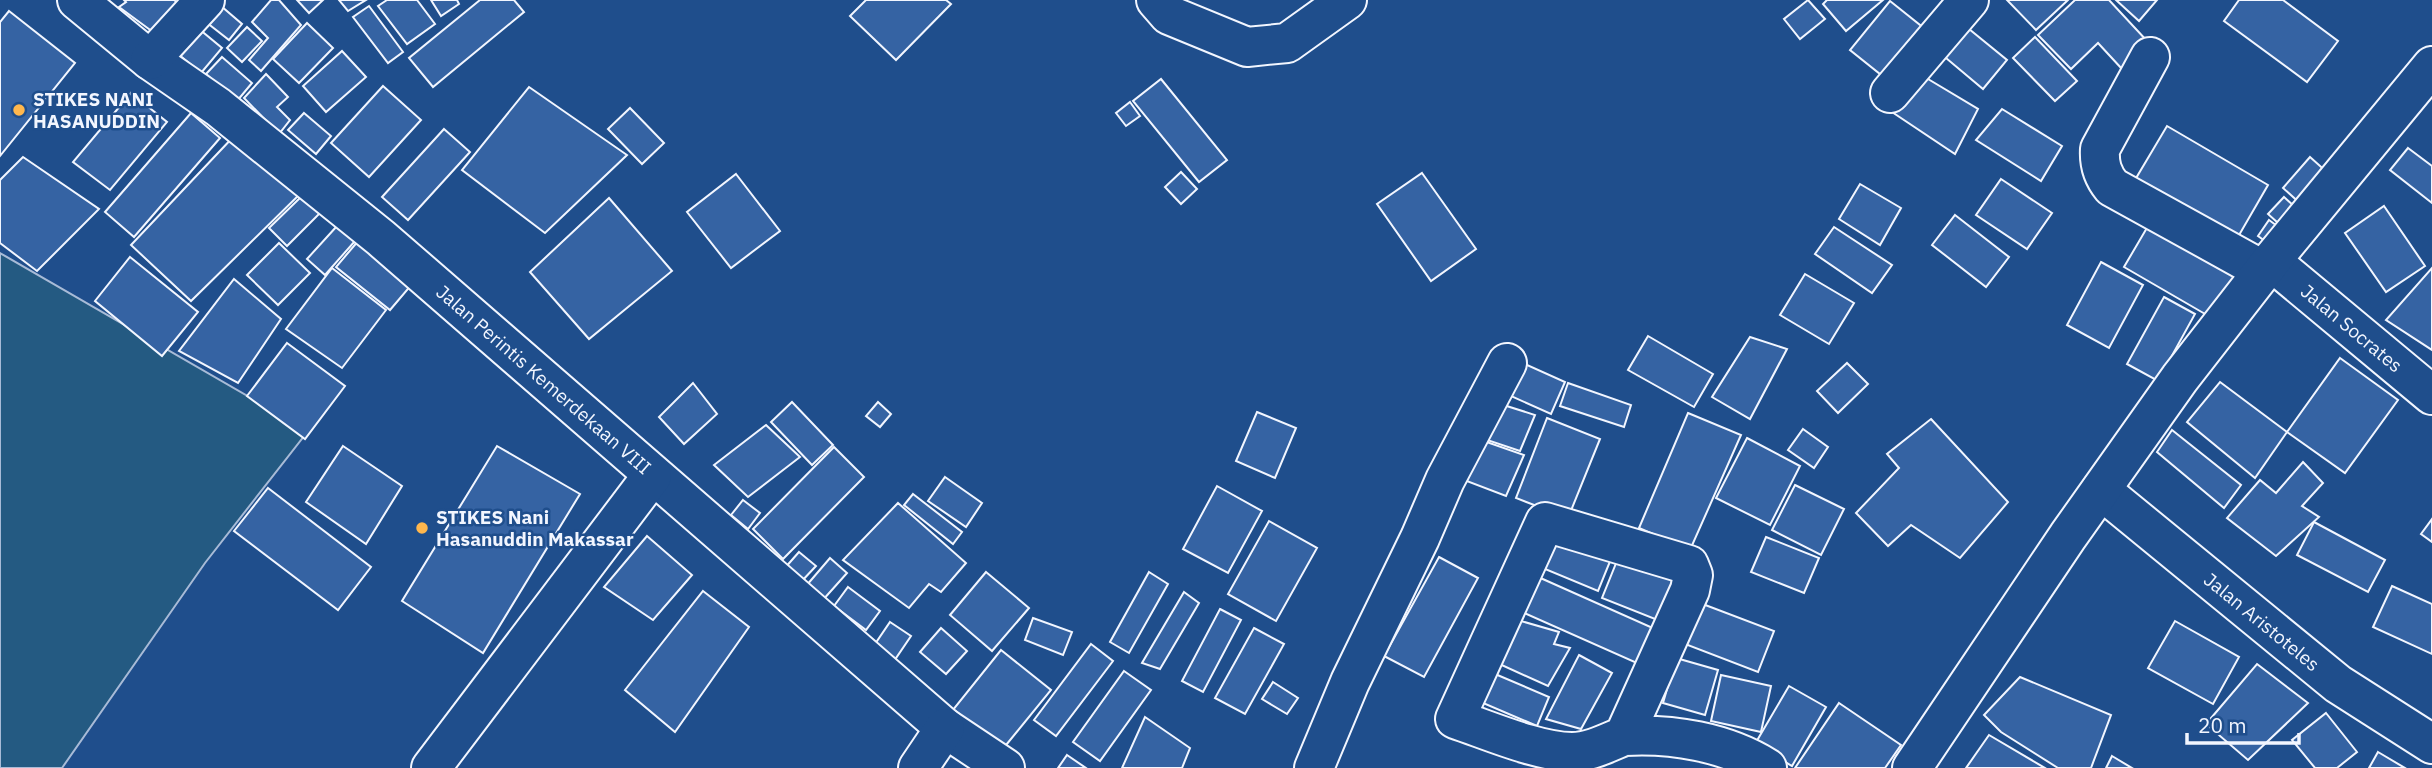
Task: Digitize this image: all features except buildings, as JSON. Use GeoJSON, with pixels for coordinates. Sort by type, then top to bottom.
{"type":"FeatureCollection","features":[{"type":"Feature","properties":{"kind":"street","name":"Jalan Perintis Kemerdekaan VIII"},"geometry":{"type":"LineString","coordinates":[[77,0],[150,60],[218,107],[380,239],[526,362],[652,476],[945,728],[1005,768]]}},
{"type":"Feature","properties":{"kind":"street"},"geometry":{"type":"LineString","coordinates":[[150,60],[205,0]]}},
{"type":"Feature","properties":{"kind":"street"},"geometry":{"type":"LineString","coordinates":[[1156,0],[1169,15],[1247,47],[1287,43],[1347,0]]}},
{"type":"Feature","properties":{"kind":"street"},"geometry":{"type":"LineString","coordinates":[[1890,93],[1969,0]]}},
{"type":"Feature","properties":{"kind":"street","name":"Jalan Socrates"},"geometry":{"type":"LineString","coordinates":[[2150,57],[2100,149],[2099,159],[2105,179],[2112,187],[2268,266],[2432,395]]}},
{"type":"Feature","properties":{"kind":"street"},"geometry":{"type":"LineString","coordinates":[[1912,768],[2068,536],[2180,378],[2432,66]]}},
{"type":"Feature","properties":{"kind":"street"},"geometry":{"type":"LineString","coordinates":[[1314,768],[1350,681],[1420,538],[1445,480],[1507,363]]}},
{"type":"Feature","properties":{"kind":"street"},"geometry":{"type":"LineString","coordinates":[[431,768],[652,476]]}},
{"type":"Feature","properties":{"kind":"street","name":"Jalan Aristoteles"},"geometry":{"type":"LineString","coordinates":[[2101,490],[2338,684],[2432,744]]}},
{"type":"Feature","properties":{"kind":"street"},"geometry":{"type":"LineString","coordinates":[[1624,736],[1690,590],[1693,575],[1689,565],[1545,522],[1455,719],[1552,750],[1574,752],[1598,747],[1624,736],[1652,734],[1681,738],[1714,747],[1767,768]]}},
{"type":"Feature","properties":{"kind":"street"},"geometry":{"type":"LineString","coordinates":[[918,768],[945,728]]}},
{"type":"Feature","properties":{"kind":"shaded area"},"geometry":{"type":"Polygon","coordinates":[[[0,253],[308,431],[205,563],[62,768],[0,768],[0,253]]]}},
{"type":"Feature","properties":{"kind":"place","name":"STIKES NANI HASANUDDIN"},"geometry":{"type":"Point","coordinates":[19,110]}},
{"type":"Feature","properties":{"kind":"place","name":"STIKES Nani Hasanuddin Makassar"},"geometry":{"type":"Point","coordinates":[422,528]}}]}
